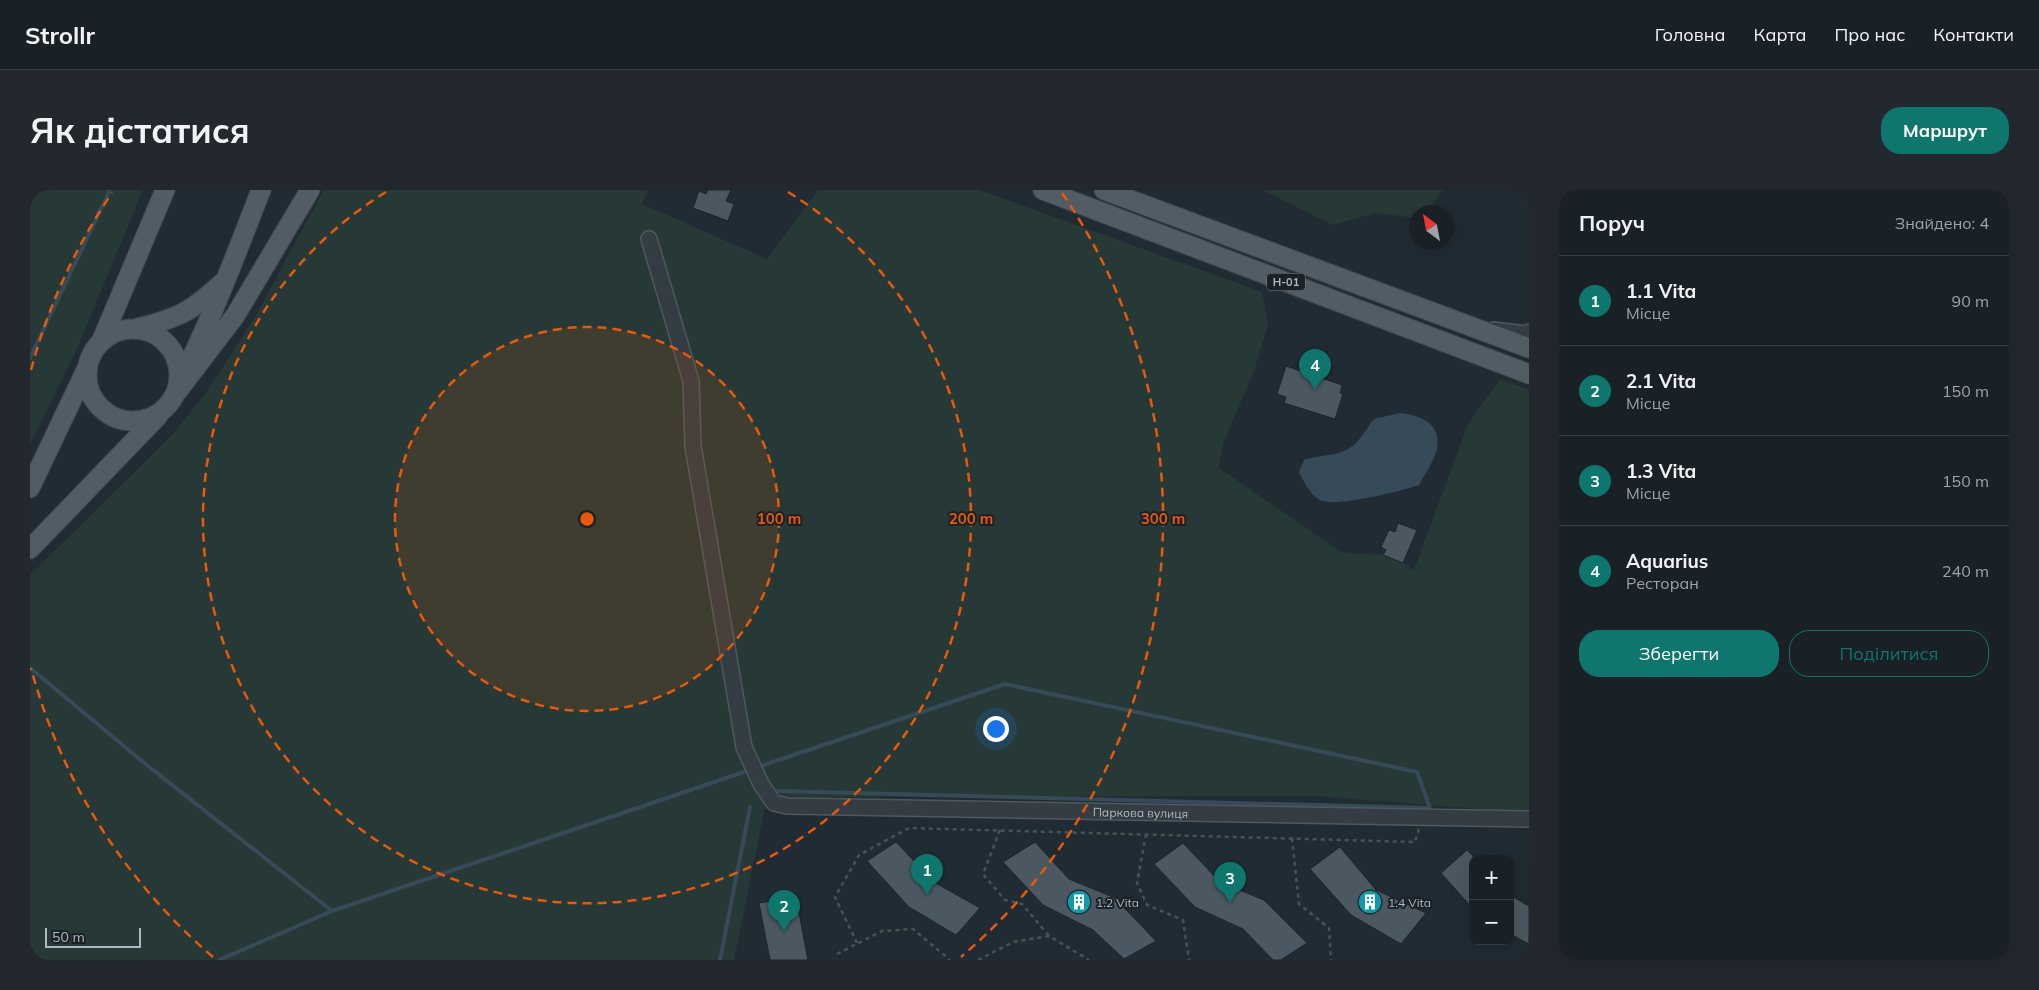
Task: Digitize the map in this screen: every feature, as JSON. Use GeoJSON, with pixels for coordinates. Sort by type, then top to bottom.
{"type":"FeatureCollection","features":[{"type":"Feature","properties":{"kind":"main road"},"geometry":{"type":"LineString","coordinates":[[101,342],[165,190]]}},
{"type":"Feature","properties":{"kind":"main road"},"geometry":{"type":"LineString","coordinates":[[178,387],[202,336],[261,190]]}},
{"type":"Feature","properties":{"kind":"main road"},"geometry":{"type":"LineString","coordinates":[[30,549],[162,412],[178,387],[235,316],[310,190]]}},
{"type":"Feature","properties":{"kind":"main road","name":"Н-01"},"geometry":{"type":"LineString","coordinates":[[1043,190],[1529,374]]}},
{"type":"Feature","properties":{"kind":"main road","name":"Н-01"},"geometry":{"type":"LineString","coordinates":[[1104,190],[1529,348]]}},
{"type":"Feature","properties":{"kind":"main road"},"geometry":{"type":"LineString","coordinates":[[137,329],[183,314],[199,304],[226,279]]}},
{"type":"Feature","properties":{"kind":"main road"},"geometry":{"type":"LineString","coordinates":[[30,488],[93,352],[101,342],[112,334],[124,330],[137,329],[150,331],[161,337],[170,346],[176,357],[180,369],[178,387]]}},
{"type":"Feature","properties":{"kind":"main road"},"geometry":{"type":"LineString","coordinates":[[88,365],[87,376],[93,398],[109,414],[119,419],[142,421],[162,412]]}},
{"type":"Feature","properties":{"kind":"street","name":"Паркова вулиця"},"geometry":{"type":"LineString","coordinates":[[649,239],[691,381],[693,446],[744,747],[761,784],[774,804],[787,806],[1529,820]]}},
{"type":"Feature","properties":{"kind":"street"},"geometry":{"type":"LineString","coordinates":[[1462,322],[1494,330],[1525,334],[1529,332]]}},
{"type":"Feature","properties":{"kind":"path"},"geometry":{"type":"LineString","coordinates":[[857,944],[835,897],[859,855],[909,828],[1415,842],[1423,818]]}},
{"type":"Feature","properties":{"kind":"path"},"geometry":{"type":"LineString","coordinates":[[1000,830],[984,874],[1005,900],[1022,904],[1048,936],[1089,960]]}},
{"type":"Feature","properties":{"kind":"path"},"geometry":{"type":"LineString","coordinates":[[1146,834],[1137,883],[1147,905],[1184,920],[1189,960]]}},
{"type":"Feature","properties":{"kind":"path"},"geometry":{"type":"LineString","coordinates":[[1292,838],[1299,904],[1329,928],[1331,960]]}},
{"type":"Feature","properties":{"kind":"path"},"geometry":{"type":"LineString","coordinates":[[837,954],[882,931],[913,929],[950,960]]}},
{"type":"Feature","properties":{"kind":"path"},"geometry":{"type":"LineString","coordinates":[[978,960],[1013,942],[1048,936]]}},
{"type":"Feature","properties":{"kind":"green space"},"geometry":{"type":"Polygon","coordinates":[[[30,190],[143,190],[77,349],[30,445],[30,190]]]}},
{"type":"Feature","properties":{"kind":"green space"},"geometry":{"type":"Polygon","coordinates":[[[324,190],[648,190],[642,204],[767,259],[818,190],[978,190],[999,197],[1262,292],[1268,325],[1254,371],[1223,444],[1219,468],[1343,553],[1383,555],[1403,563],[1414,570],[1468,424],[1500,379],[1529,390],[1529,813],[1317,796],[767,797],[734,960],[30,960],[30,575],[171,436],[208,390],[256,315],[324,190]]]}},
{"type":"Feature","properties":{"kind":"green space"},"geometry":{"type":"Polygon","coordinates":[[[1263,190],[1443,190],[1432,205],[1409,205],[1409,217],[1375,213],[1333,225],[1263,190]]]}},
{"type":"Feature","properties":{"kind":"water"},"geometry":{"type":"Polygon","coordinates":[[[1400,413],[1415,416],[1428,422],[1433,427],[1438,440],[1436,454],[1419,485],[1368,498],[1339,502],[1320,500],[1313,495],[1299,472],[1304,460],[1343,452],[1360,439],[1374,419],[1400,413]]]}},
{"type":"Feature","properties":{"kind":"building"},"geometry":{"type":"Polygon","coordinates":[[[708,190],[731,190],[726,201],[734,204],[728,221],[693,208],[699,191],[706,194],[708,190]]]}},
{"type":"Feature","properties":{"kind":"building"},"geometry":{"type":"Polygon","coordinates":[[[1286,366],[1342,385],[1340,393],[1343,394],[1335,419],[1284,403],[1286,397],[1277,394],[1286,366]]]}},
{"type":"Feature","properties":{"kind":"building"},"geometry":{"type":"Polygon","coordinates":[[[1398,523],[1417,530],[1403,563],[1383,555],[1386,550],[1381,547],[1389,530],[1395,532],[1398,523]]]}},
{"type":"Feature","properties":{"kind":"building"},"geometry":{"type":"Polygon","coordinates":[[[896,842],[934,882],[980,908],[956,935],[909,907],[867,861],[896,842]]]}},
{"type":"Feature","properties":{"kind":"building","name":"1.2 Vita"},"geometry":{"type":"Polygon","coordinates":[[[1035,842],[1069,879],[1115,898],[1156,941],[1124,959],[1093,930],[1043,905],[1003,862],[1035,842]]]}},
{"type":"Feature","properties":{"kind":"building"},"geometry":{"type":"Polygon","coordinates":[[[1183,843],[1220,882],[1264,900],[1307,943],[1281,960],[1273,960],[1243,929],[1195,907],[1154,864],[1183,843]]]}},
{"type":"Feature","properties":{"kind":"building","name":"1.4 Vita"},"geometry":{"type":"Polygon","coordinates":[[[1340,847],[1376,890],[1426,913],[1401,944],[1351,915],[1310,869],[1340,847]]]}},
{"type":"Feature","properties":{"kind":"building"},"geometry":{"type":"Polygon","coordinates":[[[1467,850],[1472,855],[1469,855],[1469,904],[1441,873],[1467,850]]]}},
{"type":"Feature","properties":{"kind":"building"},"geometry":{"type":"Polygon","coordinates":[[[796,897],[808,960],[770,960],[759,903],[796,897]]]}},
{"type":"Feature","properties":{"kind":"building"},"geometry":{"type":"Polygon","coordinates":[[[1514,897],[1529,906],[1529,944],[1514,936],[1514,897]]]}},
{"type":"Feature","properties":{"kind":"waterway"},"geometry":{"type":"LineString","coordinates":[[30,358],[110,190]]}},
{"type":"Feature","properties":{"kind":"waterway"},"geometry":{"type":"LineString","coordinates":[[30,668],[143,762],[332,911]]}},
{"type":"Feature","properties":{"kind":"waterway"},"geometry":{"type":"LineString","coordinates":[[764,765],[1005,684],[1417,772],[1430,808],[778,791]]}},
{"type":"Feature","properties":{"kind":"waterway"},"geometry":{"type":"LineString","coordinates":[[219,960],[332,911],[744,772]]}},
{"type":"Feature","properties":{"kind":"waterway"},"geometry":{"type":"LineString","coordinates":[[720,960],[750,807]]}},
{"type":"Feature","properties":{"kind":"place","name":"Aquarius"},"geometry":{"type":"Point","coordinates":[1315,390]}},
{"type":"Feature","properties":{"kind":"place","name":"1.1 Vita"},"geometry":{"type":"Point","coordinates":[927,895]}},
{"type":"Feature","properties":{"kind":"place","name":"1.2 Vita"},"geometry":{"type":"Point","coordinates":[1079,902]}},
{"type":"Feature","properties":{"kind":"place","name":"1.4 Vita"},"geometry":{"type":"Point","coordinates":[1370,902]}},
{"type":"Feature","properties":{"kind":"place","name":"1.3 Vita"},"geometry":{"type":"Point","coordinates":[1230,903]}},
{"type":"Feature","properties":{"kind":"place","name":"2.1 Vita"},"geometry":{"type":"Point","coordinates":[784,931]}}]}
